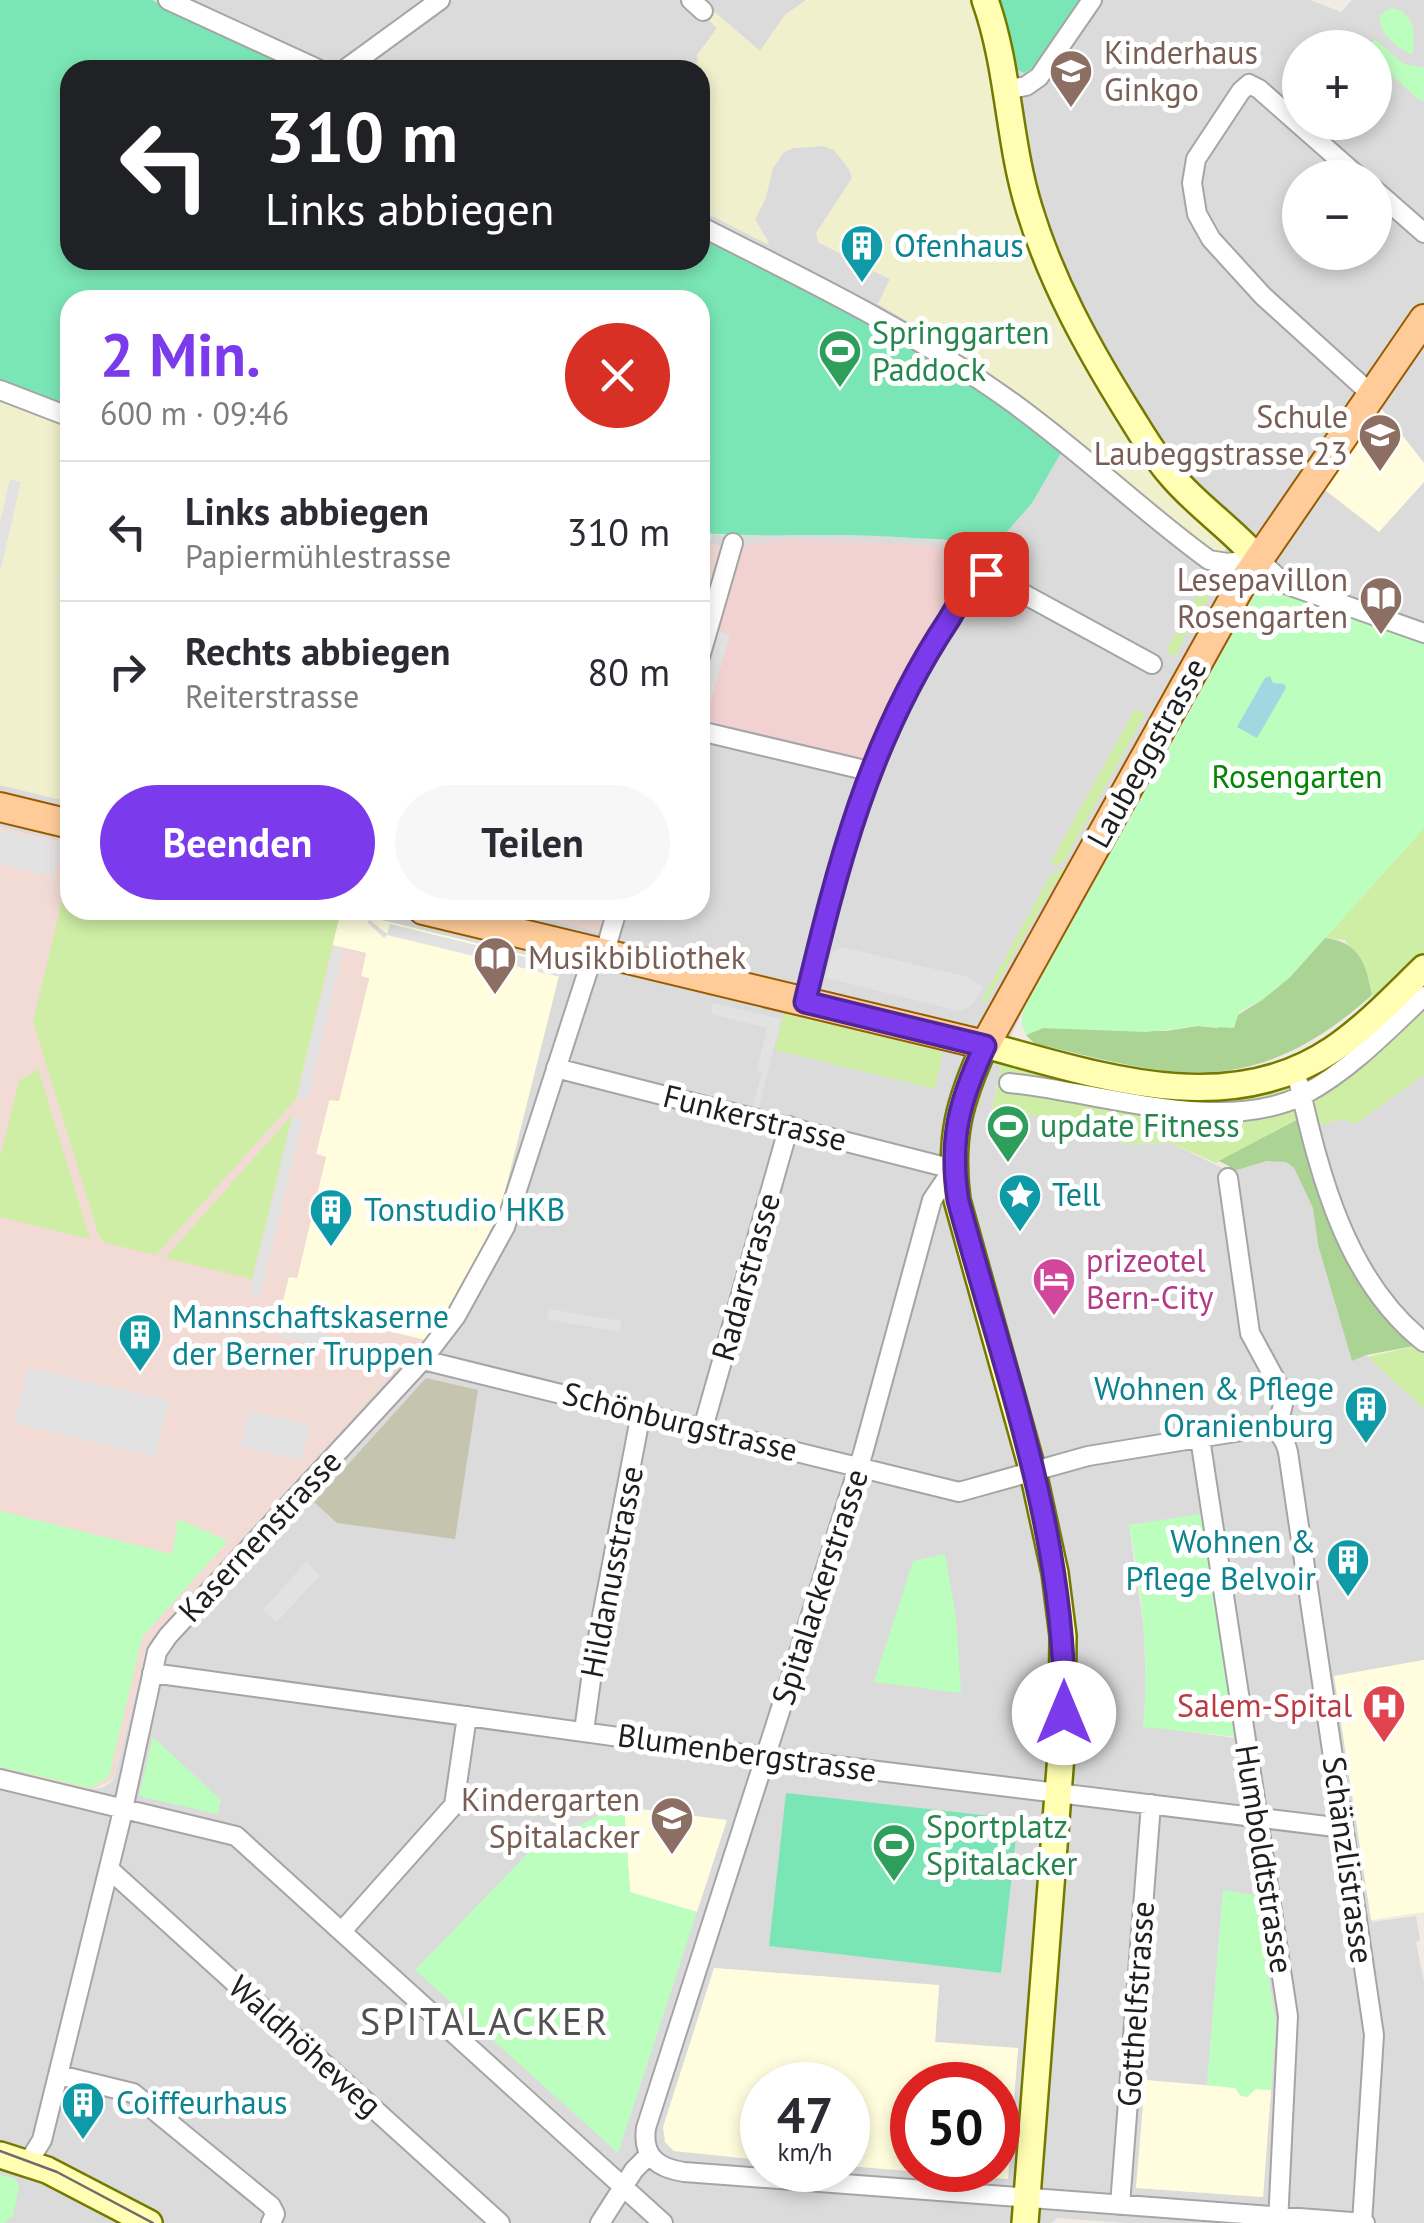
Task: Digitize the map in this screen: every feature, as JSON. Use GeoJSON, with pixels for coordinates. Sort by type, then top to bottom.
{"type":"FeatureCollection","features":[{"type":"Feature","properties":{"kind":"main road"},"geometry":{"type":"LineString","coordinates":[[985,0],[1028,205],[1048,262],[1088,348],[1164,467],[1234,531],[1258,559]]}},
{"type":"Feature","properties":{"kind":"main road","name":"Laubeggstrasse"},"geometry":{"type":"LineString","coordinates":[[985,1046],[1240,585],[1424,319]]}},
{"type":"Feature","properties":{"kind":"main road"},"geometry":{"type":"LineString","coordinates":[[0,807],[60,822]]}},
{"type":"Feature","properties":{"kind":"main road"},"geometry":{"type":"LineString","coordinates":[[464,920],[1125,1081],[1167,1087],[1226,1086],[1295,1069],[1342,1042],[1424,968]]}},
{"type":"Feature","properties":{"kind":"main road"},"geometry":{"type":"LineString","coordinates":[[985,1046],[957,1119],[953,1170],[1033,1472],[1056,1573],[1063,1636],[1059,1792],[1026,2211]]}},
{"type":"Feature","properties":{"kind":"main road"},"geometry":{"type":"LineString","coordinates":[[0,2155],[51,2172],[148,2223]]}},
{"type":"Feature","properties":{"kind":"street"},"geometry":{"type":"LineString","coordinates":[[168,0],[298,60]]}},
{"type":"Feature","properties":{"kind":"street"},"geometry":{"type":"LineString","coordinates":[[358,60],[440,0]]}},
{"type":"Feature","properties":{"kind":"street"},"geometry":{"type":"LineString","coordinates":[[1006,90],[1026,86],[1040,77],[1092,0]]}},
{"type":"Feature","properties":{"kind":"street"},"geometry":{"type":"LineString","coordinates":[[1340,160],[1260,89],[1248,85],[1196,158],[1192,183],[1196,214],[1211,238],[1263,296],[1370,393]]}},
{"type":"Feature","properties":{"kind":"street"},"geometry":{"type":"LineString","coordinates":[[1392,205],[1424,233]]}},
{"type":"Feature","properties":{"kind":"street"},"geometry":{"type":"LineString","coordinates":[[710,231],[911,336],[966,370],[1048,430],[1210,560],[1227,563],[1258,559],[1285,584],[1424,633]]}},
{"type":"Feature","properties":{"kind":"street"},"geometry":{"type":"LineString","coordinates":[[0,390],[60,412]]}},
{"type":"Feature","properties":{"kind":"street"},"geometry":{"type":"LineString","coordinates":[[710,622],[733,542]]}},
{"type":"Feature","properties":{"kind":"street"},"geometry":{"type":"LineString","coordinates":[[805,1002],[840,860],[868,771],[917,670],[974,582],[983,575],[991,576],[1152,664]]}},
{"type":"Feature","properties":{"kind":"street"},"geometry":{"type":"LineString","coordinates":[[710,733],[868,771]]}},
{"type":"Feature","properties":{"kind":"street","name":"Kasernenstrasse"},"geometry":{"type":"LineString","coordinates":[[27,2164],[40,2146],[59,2074],[158,1652],[168,1636],[423,1360],[456,1316],[505,1227],[556,1068],[613,920]]}},
{"type":"Feature","properties":{"kind":"street"},"geometry":{"type":"LineString","coordinates":[[1009,1083],[1220,1114],[1302,1096],[1355,1059],[1424,996]]}},
{"type":"Feature","properties":{"kind":"street","name":"Funkerstrasse"},"geometry":{"type":"LineString","coordinates":[[556,1068],[953,1170]]}},
{"type":"Feature","properties":{"kind":"street"},"geometry":{"type":"LineString","coordinates":[[1295,1069],[1318,1166],[1346,1236],[1390,1308],[1424,1342]]}},
{"type":"Feature","properties":{"kind":"street","name":"Radarstrasse"},"geometry":{"type":"LineString","coordinates":[[703,1428],[789,1126]]}},
{"type":"Feature","properties":{"kind":"street","name":"Spitalackerstrasse"},"geometry":{"type":"LineString","coordinates":[[649,2155],[646,2128],[858,1466],[932,1200],[953,1170]]}},
{"type":"Feature","properties":{"kind":"street","name":"Schänzlistrasse"},"geometry":{"type":"LineString","coordinates":[[1228,1178],[1250,1333],[1276,1381],[1283,1404],[1280,1435],[1375,2050],[1363,2223]]}},
{"type":"Feature","properties":{"kind":"street","name":"Schönburgstrasse"},"geometry":{"type":"LineString","coordinates":[[423,1360],[959,1492],[1088,1456],[1260,1428],[1280,1435]]}},
{"type":"Feature","properties":{"kind":"street","name":"Hildanusstrasse"},"geometry":{"type":"LineString","coordinates":[[584,1730],[594,1658],[642,1413]]}},
{"type":"Feature","properties":{"kind":"street","name":"Humboldtstrasse"},"geometry":{"type":"LineString","coordinates":[[1200,1438],[1289,2030],[1278,2220]]}},
{"type":"Feature","properties":{"kind":"street","name":"Blumenbergstrasse"},"geometry":{"type":"LineString","coordinates":[[152,1672],[766,1756],[1343,1828]]}},
{"type":"Feature","properties":{"kind":"street"},"geometry":{"type":"LineString","coordinates":[[342,1931],[454,1805],[468,1716]]}},
{"type":"Feature","properties":{"kind":"street"},"geometry":{"type":"LineString","coordinates":[[0,1780],[236,1836],[664,2223]]}},
{"type":"Feature","properties":{"kind":"street","name":"Gotthelfstrasse"},"geometry":{"type":"LineString","coordinates":[[1120,2205],[1151,1804]]}},
{"type":"Feature","properties":{"kind":"street","name":"Waldhöheweg"},"geometry":{"type":"LineString","coordinates":[[109,1868],[500,2223]]}},
{"type":"Feature","properties":{"kind":"street"},"geometry":{"type":"LineString","coordinates":[[59,2074],[136,2095],[272,2206],[275,2214],[271,2223]]}},
{"type":"Feature","properties":{"kind":"street"},"geometry":{"type":"LineString","coordinates":[[600,2223],[649,2155],[660,2166],[677,2171],[1026,2211],[1120,2205],[1278,2220],[1363,2223]]}},
{"type":"Feature","properties":{"kind":"shaded area"},"geometry":{"type":"Polygon","coordinates":[[[152,0],[806,0],[785,15],[760,51],[711,9],[717,28],[699,60],[277,60],[152,0]]]}},
{"type":"Feature","properties":{"kind":"shaded area"},"geometry":{"type":"Polygon","coordinates":[[[806,0],[972,0],[988,70],[993,70],[1057,301],[1077,353],[1149,467],[1175,497],[1224,540],[1227,547],[1223,553],[1209,550],[1210,546],[1160,515],[964,361],[958,350],[878,304],[890,279],[818,242],[816,233],[852,178],[834,150],[823,146],[793,148],[784,152],[773,168],[765,200],[755,219],[769,245],[710,215],[710,60],[698,60],[697,55],[717,28],[704,16],[711,9],[760,51],[785,15],[806,0]]]}},
{"type":"Feature","properties":{"kind":"shaded area"},"geometry":{"type":"Polygon","coordinates":[[[972,0],[1310,0],[1341,12],[1352,0],[1424,0],[1424,638],[1267,583],[1255,594],[1023,1010],[1004,1052],[992,1109],[1049,1118],[1125,1144],[1171,1143],[1230,1172],[1267,1161],[1286,1162],[1294,1168],[1313,1208],[1318,1245],[1352,1361],[1366,1355],[1424,1409],[1424,1660],[1334,1676],[1372,1922],[1416,1916],[1420,1940],[1416,1942],[1424,1982],[1424,2223],[1128,2223],[1057,2218],[1051,2223],[0,2223],[0,1770],[84,1790],[102,1788],[114,1780],[149,1641],[423,1340],[282,1305],[288,1276],[297,1277],[326,1157],[316,1154],[330,1099],[339,1101],[368,978],[361,976],[332,945],[338,920],[551,920],[604,933],[608,920],[710,920],[710,716],[887,543],[782,540],[736,554],[710,640],[710,608],[727,548],[710,543],[712,534],[872,535],[970,542],[989,551],[710,245],[710,215],[769,243],[755,219],[765,200],[773,168],[784,152],[823,146],[834,150],[852,178],[818,242],[891,280],[878,304],[958,350],[1160,515],[1219,554],[1149,467],[1077,353],[1057,301],[992,70],[988,71],[972,0]],[[832,953],[827,978],[967,977],[961,977],[832,953]],[[1129,1525],[1144,1630],[1143,1726],[1235,1738],[1129,1525]],[[1223,1891],[1207,2085],[1145,2080],[1137,2188],[1263,2197],[1276,2023],[1254,1895],[1223,1891]]]}},
{"type":"Feature","properties":{"kind":"shaded area"},"geometry":{"type":"Polygon","coordinates":[[[0,392],[60,414],[60,578],[56,594],[60,595],[60,800],[0,785],[0,572],[21,482],[10,479],[0,522],[0,392]]]}},
{"type":"Feature","properties":{"kind":"shaded area","name":"Schule Laubeggstrasse 23"},"geometry":{"type":"Polygon","coordinates":[[[1381,408],[1424,463],[1424,482],[1379,532],[1325,490],[1381,408]]]}},
{"type":"Feature","properties":{"kind":"shaded area"},"geometry":{"type":"Polygon","coordinates":[[[10,479],[21,482],[0,572],[0,522],[10,479]]]}},
{"type":"Feature","properties":{"kind":"shaded area"},"geometry":{"type":"Polygon","coordinates":[[[782,540],[887,543],[972,550],[984,558],[953,602],[865,764],[710,728],[710,640],[736,554],[745,546],[782,540]]]}},
{"type":"Feature","properties":{"kind":"shaded area"},"geometry":{"type":"Polygon","coordinates":[[[710,543],[728,548],[710,610],[710,543]]]}},
{"type":"Feature","properties":{"kind":"shaded area"},"geometry":{"type":"Polygon","coordinates":[[[714,630],[730,635],[710,704],[710,644],[714,630]]]}},
{"type":"Feature","properties":{"kind":"shaded area"},"geometry":{"type":"Polygon","coordinates":[[[0,785],[60,800],[60,842],[0,827],[0,785]]]}},
{"type":"Feature","properties":{"kind":"shaded area"},"geometry":{"type":"Polygon","coordinates":[[[0,827],[60,842],[60,920],[145,920],[332,945],[366,954],[361,976],[369,978],[339,1101],[329,1100],[316,1154],[326,1157],[297,1278],[288,1277],[282,1305],[424,1340],[149,1641],[114,1779],[90,1790],[0,1770],[0,827]]]}},
{"type":"Feature","properties":{"kind":"shaded area"},"geometry":{"type":"Polygon","coordinates":[[[0,830],[60,845],[54,877],[0,864],[0,830]]]}},
{"type":"Feature","properties":{"kind":"shaded area"},"geometry":{"type":"Polygon","coordinates":[[[338,920],[382,920],[562,964],[501,1207],[429,1341],[282,1305],[289,1276],[297,1278],[326,1157],[316,1154],[330,1099],[339,1101],[369,979],[361,976],[366,953],[332,945],[338,920]]]}},
{"type":"Feature","properties":{"kind":"shaded area"},"geometry":{"type":"Polygon","coordinates":[[[370,920],[387,934],[390,924],[562,966],[560,977],[387,935],[384,938],[367,922],[370,920]]]}},
{"type":"Feature","properties":{"kind":"shaded area"},"geometry":{"type":"Polygon","coordinates":[[[551,920],[608,920],[604,933],[551,920]]]}},
{"type":"Feature","properties":{"kind":"shaded area"},"geometry":{"type":"Polygon","coordinates":[[[333,947],[343,950],[308,1100],[297,1098],[333,947]]]}},
{"type":"Feature","properties":{"kind":"shaded area"},"geometry":{"type":"Polygon","coordinates":[[[842,947],[967,977],[983,987],[971,1006],[958,1011],[826,978],[832,953],[842,947]]]}},
{"type":"Feature","properties":{"kind":"shaded area"},"geometry":{"type":"Polygon","coordinates":[[[713,1003],[781,1019],[759,1108],[753,1106],[767,1028],[711,1014],[713,1003]]]}},
{"type":"Feature","properties":{"kind":"shaded area"},"geometry":{"type":"Polygon","coordinates":[[[1424,1075],[1424,1349],[1386,1311],[1303,1129],[1344,1119],[1424,1075]]]}},
{"type":"Feature","properties":{"kind":"shaded area"},"geometry":{"type":"Polygon","coordinates":[[[292,1117],[303,1119],[260,1296],[249,1294],[292,1117]]]}},
{"type":"Feature","properties":{"kind":"shaded area"},"geometry":{"type":"Polygon","coordinates":[[[549,1309],[621,1321],[620,1332],[547,1319],[549,1309]]]}},
{"type":"Feature","properties":{"kind":"shaded area"},"geometry":{"type":"Polygon","coordinates":[[[278,1323],[387,1350],[385,1361],[276,1335],[278,1323]]]}},
{"type":"Feature","properties":{"kind":"shaded area"},"geometry":{"type":"Polygon","coordinates":[[[28,1367],[169,1401],[155,1457],[14,1423],[28,1367]]]}},
{"type":"Feature","properties":{"kind":"shaded area"},"geometry":{"type":"Polygon","coordinates":[[[426,1378],[478,1390],[455,1539],[337,1523],[314,1502],[426,1378]]]}},
{"type":"Feature","properties":{"kind":"shaded area"},"geometry":{"type":"Polygon","coordinates":[[[249,1410],[310,1425],[302,1460],[240,1446],[249,1410]]]}},
{"type":"Feature","properties":{"kind":"shaded area"},"geometry":{"type":"Polygon","coordinates":[[[306,1562],[320,1575],[277,1622],[263,1610],[306,1562]]]}},
{"type":"Feature","properties":{"kind":"shaded area","name":"Salem-Spital"},"geometry":{"type":"Polygon","coordinates":[[[1424,1660],[1424,1912],[1371,1920],[1334,1676],[1424,1660]]]}},
{"type":"Feature","properties":{"kind":"shaded area","name":"Kindergarten Spitalacker"},"geometry":{"type":"Polygon","coordinates":[[[624,1807],[727,1820],[697,1912],[630,1893],[624,1807]]]}},
{"type":"Feature","properties":{"kind":"shaded area"},"geometry":{"type":"Polygon","coordinates":[[[714,1968],[939,1985],[935,2042],[1018,2048],[1017,2062],[890,2062],[890,2169],[870,2168],[870,2062],[740,2062],[740,2158],[674,2151],[665,2142],[663,2127],[714,1968]]]}},
{"type":"Feature","properties":{"kind":"shaded area"},"geometry":{"type":"Polygon","coordinates":[[[1145,2080],[1236,2088],[1247,2097],[1255,2089],[1271,2090],[1263,2197],[1136,2188],[1145,2080]]]}},
{"type":"Feature","properties":{"kind":"green space","name":"Springgarten Paddock"},"geometry":{"type":"Polygon","coordinates":[[[0,0],[152,0],[277,60],[60,60],[60,270],[710,270],[710,239],[888,331],[1001,403],[1062,451],[1032,503],[989,552],[971,544],[942,540],[710,533],[710,290],[60,290],[60,411],[0,389],[0,0]]]}},
{"type":"Feature","properties":{"kind":"green space"},"geometry":{"type":"Polygon","coordinates":[[[994,0],[1079,0],[1033,68],[1024,73],[1017,70],[1014,59],[1010,60],[994,0]]]}},
{"type":"Feature","properties":{"kind":"green space"},"geometry":{"type":"Polygon","coordinates":[[[1390,8],[1409,18],[1414,40],[1412,55],[1392,41],[1392,30],[1383,30],[1380,15],[1390,8]]]}},
{"type":"Feature","properties":{"kind":"green space"},"geometry":{"type":"Polygon","coordinates":[[[1392,54],[1404,64],[1424,68],[1424,101],[1392,75],[1392,54]]]}},
{"type":"Feature","properties":{"kind":"green space"},"geometry":{"type":"Polygon","coordinates":[[[1209,574],[1220,578],[1176,657],[1166,651],[1209,574]]]}},
{"type":"Feature","properties":{"kind":"green space","name":"Rosengarten"},"geometry":{"type":"Polygon","coordinates":[[[1267,582],[1424,638],[1424,828],[1290,977],[1262,1000],[1239,1012],[1234,1028],[1198,1026],[1146,1032],[1043,1028],[1026,1035],[1023,1010],[1255,594],[1267,582]]]}},
{"type":"Feature","properties":{"kind":"green space"},"geometry":{"type":"Polygon","coordinates":[[[1135,709],[1145,714],[1065,860],[1058,865],[1050,864],[1135,709]]]}},
{"type":"Feature","properties":{"kind":"green space"},"geometry":{"type":"Polygon","coordinates":[[[1150,719],[1070,867],[1055,883],[985,1004],[982,1000],[1050,876],[1069,865],[1150,719]]]}},
{"type":"Feature","properties":{"kind":"green space"},"geometry":{"type":"Polygon","coordinates":[[[1424,828],[1424,1075],[1355,1124],[1344,1119],[1303,1129],[1299,1118],[1216,1163],[1171,1143],[1125,1144],[1049,1118],[992,1110],[1004,1052],[1125,1082],[1264,1080],[1384,1007],[1372,995],[1369,979],[1345,940],[1325,938],[1424,828]]]}},
{"type":"Feature","properties":{"kind":"green space"},"geometry":{"type":"Polygon","coordinates":[[[60,910],[60,920],[339,920],[296,1099],[156,1255],[106,1243],[99,1237],[33,1021],[60,910]]]}},
{"type":"Feature","properties":{"kind":"green space"},"geometry":{"type":"Polygon","coordinates":[[[1325,938],[1346,944],[1359,956],[1372,995],[1329,1029],[1289,1052],[1250,1066],[1211,1072],[1172,1071],[1034,1043],[1026,1035],[1043,1028],[1217,1028],[1290,977],[1325,938]]]}},
{"type":"Feature","properties":{"kind":"green space"},"geometry":{"type":"Polygon","coordinates":[[[785,1009],[936,1049],[943,1053],[935,1089],[775,1050],[785,1009]]]}},
{"type":"Feature","properties":{"kind":"green space"},"geometry":{"type":"Polygon","coordinates":[[[38,1069],[90,1239],[0,1217],[0,1158],[19,1081],[38,1069]]]}},
{"type":"Feature","properties":{"kind":"green space"},"geometry":{"type":"Polygon","coordinates":[[[293,1114],[252,1279],[166,1258],[166,1257],[293,1114]]]}},
{"type":"Feature","properties":{"kind":"green space"},"geometry":{"type":"Polygon","coordinates":[[[1300,1118],[1326,1205],[1419,1345],[1352,1361],[1318,1245],[1313,1208],[1294,1168],[1286,1162],[1267,1161],[1230,1172],[1229,1166],[1219,1161],[1300,1118]]]}},
{"type":"Feature","properties":{"kind":"green space"},"geometry":{"type":"Polygon","coordinates":[[[1419,1345],[1424,1349],[1424,1409],[1368,1357],[1419,1345]]]}},
{"type":"Feature","properties":{"kind":"green space"},"geometry":{"type":"Polygon","coordinates":[[[0,1511],[172,1554],[178,1519],[228,1541],[142,1637],[109,1777],[91,1788],[0,1767],[0,1511]]]}},
{"type":"Feature","properties":{"kind":"green space"},"geometry":{"type":"Polygon","coordinates":[[[1206,1513],[1240,1737],[1143,1727],[1144,1626],[1129,1525],[1206,1513]]]}},
{"type":"Feature","properties":{"kind":"green space"},"geometry":{"type":"Polygon","coordinates":[[[945,1554],[956,1617],[961,1693],[874,1682],[913,1561],[945,1554]]]}},
{"type":"Feature","properties":{"kind":"green space"},"geometry":{"type":"Polygon","coordinates":[[[153,1737],[221,1800],[217,1814],[139,1796],[153,1737]]]}},
{"type":"Feature","properties":{"kind":"green space","name":"Sportplatz Spitalacker"},"geometry":{"type":"Polygon","coordinates":[[[786,1793],[1018,1819],[1001,1973],[769,1946],[786,1793]]]}},
{"type":"Feature","properties":{"kind":"green space"},"geometry":{"type":"Polygon","coordinates":[[[615,1807],[624,1807],[630,1892],[697,1912],[618,2153],[415,1970],[529,1852],[615,1807]]]}},
{"type":"Feature","properties":{"kind":"green space"},"geometry":{"type":"Polygon","coordinates":[[[1223,1890],[1255,1895],[1276,2023],[1271,2090],[1256,2089],[1247,2097],[1235,2088],[1207,2085],[1223,1890]]]}},
{"type":"Feature","properties":{"kind":"green space"},"geometry":{"type":"Polygon","coordinates":[[[0,2175],[15,2178],[19,2186],[13,2216],[4,2223],[0,2223],[0,2175]]]}},
{"type":"Feature","properties":{"kind":"water"},"geometry":{"type":"Polygon","coordinates":[[[1270,676],[1273,683],[1284,684],[1286,688],[1257,738],[1237,727],[1265,678],[1270,676]]]}},
{"type":"Feature","properties":{"kind":"tram line"},"geometry":{"type":"LineString","coordinates":[[0,2151],[57,2172],[153,2223]]}},
{"type":"Feature","properties":{"kind":"place","name":"Kinderhaus Ginkgo"},"geometry":{"type":"Point","coordinates":[1071,109]}},
{"type":"Feature","properties":{"kind":"place","name":"Ofenhaus"},"geometry":{"type":"Point","coordinates":[862,284]}},
{"type":"Feature","properties":{"kind":"place","name":"Springgarten Paddock"},"geometry":{"type":"Point","coordinates":[840,389]}},
{"type":"Feature","properties":{"kind":"place","name":"Schule Laubeggstrasse 23"},"geometry":{"type":"Point","coordinates":[1380,473]}},
{"type":"Feature","properties":{"kind":"place","name":"Lesepavillon Rosengarten"},"geometry":{"type":"Point","coordinates":[1381,636]}},
{"type":"Feature","properties":{"kind":"place","name":"Musikbibliothek"},"geometry":{"type":"Point","coordinates":[495,996]}},
{"type":"Feature","properties":{"kind":"place","name":"update Fitness"},"geometry":{"type":"Point","coordinates":[1008,1164]}},
{"type":"Feature","properties":{"kind":"place","name":"Tell"},"geometry":{"type":"Point","coordinates":[1020,1233]}},
{"type":"Feature","properties":{"kind":"place","name":"Tonstudio HKB"},"geometry":{"type":"Point","coordinates":[331,1248]}},
{"type":"Feature","properties":{"kind":"place","name":"prizeotel Bern-City"},"geometry":{"type":"Point","coordinates":[1054,1317]}},
{"type":"Feature","properties":{"kind":"place","name":"Mannschaftskaserne der Berner Truppen"},"geometry":{"type":"Point","coordinates":[140,1373]}},
{"type":"Feature","properties":{"kind":"place","name":"Wohnen & Pflege Oranienburg"},"geometry":{"type":"Point","coordinates":[1366,1445]}},
{"type":"Feature","properties":{"kind":"place","name":"Wohnen & Pflege Belvoir"},"geometry":{"type":"Point","coordinates":[1348,1598]}},
{"type":"Feature","properties":{"kind":"place","name":"Salem-Spital"},"geometry":{"type":"Point","coordinates":[1384,1744]}},
{"type":"Feature","properties":{"kind":"place","name":"Kindergarten Spitalacker"},"geometry":{"type":"Point","coordinates":[672,1856]}},
{"type":"Feature","properties":{"kind":"place","name":"Sportplatz Spitalacker"},"geometry":{"type":"Point","coordinates":[894,1883]}},
{"type":"Feature","properties":{"kind":"place","name":"Coiffeurhaus"},"geometry":{"type":"Point","coordinates":[83,2141]}},
{"type":"Feature","properties":{"kind":"district","name":"SPITALACKER"},"geometry":{"type":"Point","coordinates":[485,2022]}},
{"type":"Feature","properties":{"kind":"route"},"geometry":{"type":"LineString","coordinates":[[986,574],[974,582],[928,652],[897,706],[868,771],[846,836],[805,1002],[985,1046],[957,1119],[953,1170],[1056,1573],[1063,1636],[1064,1713]]}}]}
